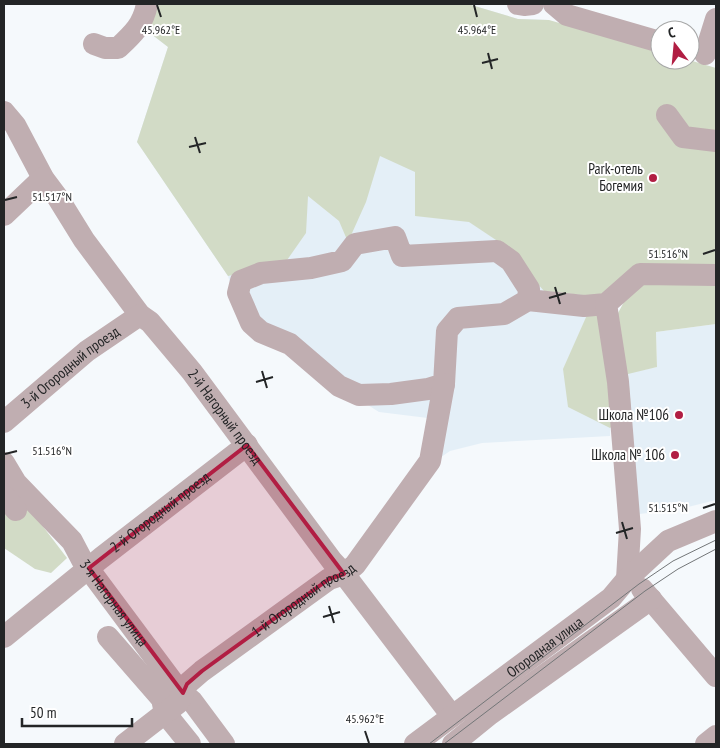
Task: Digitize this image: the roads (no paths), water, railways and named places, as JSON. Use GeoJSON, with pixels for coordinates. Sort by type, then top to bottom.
{"type":"FeatureCollection","features":[{"type":"Feature","properties":{"kind":"street"},"geometry":{"type":"LineString","coordinates":[[94,44],[105,48],[118,48],[135,32],[144,17],[147,4]]}},
{"type":"Feature","properties":{"kind":"street"},"geometry":{"type":"LineString","coordinates":[[518,4],[533,4]]}},
{"type":"Feature","properties":{"kind":"street"},"geometry":{"type":"LineString","coordinates":[[554,4],[567,15],[650,39]]}},
{"type":"Feature","properties":{"kind":"street"},"geometry":{"type":"LineString","coordinates":[[704,54],[716,19]]}},
{"type":"Feature","properties":{"kind":"street","name":"2-й Нагорный проезд"},"geometry":{"type":"LineString","coordinates":[[4,112],[15,125],[44,178],[84,240],[140,315],[150,322],[192,372],[332,561],[344,574],[452,716]]}},
{"type":"Feature","properties":{"kind":"street"},"geometry":{"type":"LineString","coordinates":[[667,115],[683,137],[716,141]]}},
{"type":"Feature","properties":{"kind":"street"},"geometry":{"type":"LineString","coordinates":[[4,215],[44,178]]}},
{"type":"Feature","properties":{"kind":"street"},"geometry":{"type":"LineString","coordinates":[[444,384],[428,389],[359,395],[339,386],[290,344],[261,332],[251,323],[238,293],[241,281],[261,273],[311,268],[342,262],[355,244],[395,237],[402,256],[497,251],[511,260],[529,289],[528,300],[584,306],[606,304],[640,274],[716,275]]}},
{"type":"Feature","properties":{"kind":"street","name":"1-й Огородный проезд"},"geometry":{"type":"LineString","coordinates":[[126,744],[178,703],[187,684],[202,671],[329,579],[344,574],[360,558],[430,461],[444,384],[447,331],[458,318],[504,314],[528,300]]}},
{"type":"Feature","properties":{"kind":"street"},"geometry":{"type":"LineString","coordinates":[[606,304],[618,382],[630,529],[627,579],[639,584],[716,676]]}},
{"type":"Feature","properties":{"kind":"street","name":"3-й Огородный проезд"},"geometry":{"type":"LineString","coordinates":[[4,422],[87,351],[140,315]]}},
{"type":"Feature","properties":{"kind":"street","name":"2-й Огородный проезд"},"geometry":{"type":"LineString","coordinates":[[4,638],[89,568],[247,445]]}},
{"type":"Feature","properties":{"kind":"street","name":"3-я Нагорная улица"},"geometry":{"type":"LineString","coordinates":[[4,463],[16,483],[72,541],[82,560],[178,689],[192,701],[224,744]]}},
{"type":"Feature","properties":{"kind":"street","name":"Огородная улица"},"geometry":{"type":"LineString","coordinates":[[415,744],[611,598],[627,579],[668,541],[716,522]]}},
{"type":"Feature","properties":{"kind":"street"},"geometry":{"type":"LineString","coordinates":[[630,529],[668,541]]}},
{"type":"Feature","properties":{"kind":"street"},"geometry":{"type":"LineString","coordinates":[[463,741],[490,714],[651,599]]}},
{"type":"Feature","properties":{"kind":"street"},"geometry":{"type":"LineString","coordinates":[[108,637],[162,699],[166,713],[190,744]]}},
{"type":"Feature","properties":{"kind":"street"},"geometry":{"type":"LineString","coordinates":[[706,744],[716,736]]}},
{"type":"Feature","properties":{"kind":"tram line"},"geometry":{"type":"LineString","coordinates":[[429,744],[639,584],[673,561],[716,540]]}},
{"type":"Feature","properties":{"kind":"tram line"},"geometry":{"type":"LineString","coordinates":[[444,744],[645,591],[678,569],[716,549]]}},
{"type":"Feature","properties":{"kind":"place","name":"Park-отель Богемия"},"geometry":{"type":"Point","coordinates":[653,178]}},
{"type":"Feature","properties":{"kind":"place","name":"Школа №106"},"geometry":{"type":"Point","coordinates":[679,415]}},
{"type":"Feature","properties":{"kind":"place","name":"Школа № 106"},"geometry":{"type":"Point","coordinates":[675,455]}}]}
